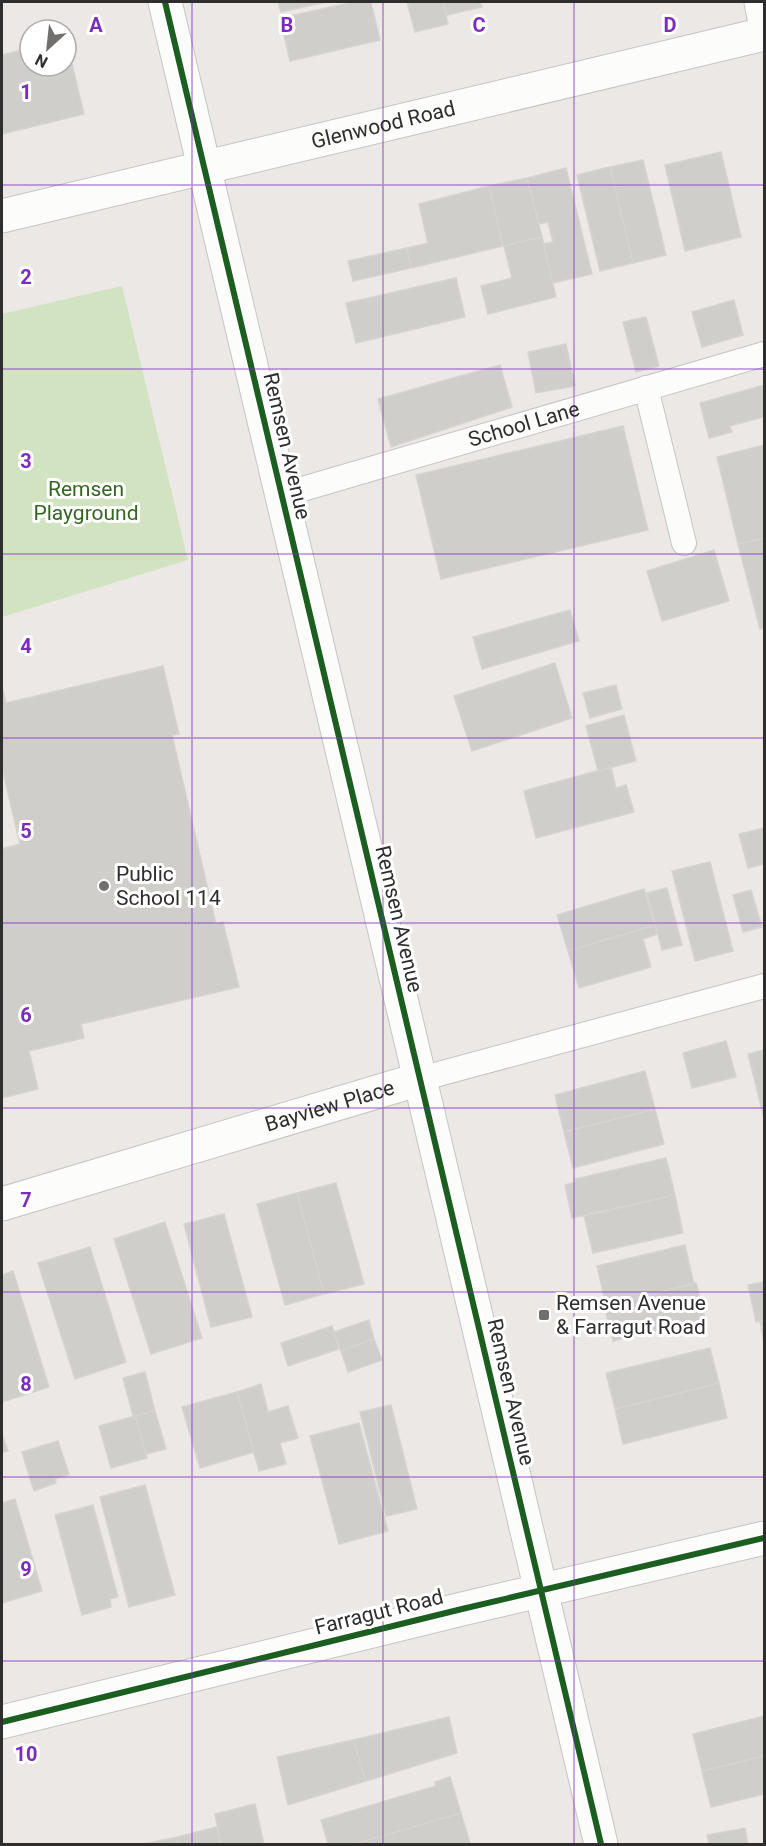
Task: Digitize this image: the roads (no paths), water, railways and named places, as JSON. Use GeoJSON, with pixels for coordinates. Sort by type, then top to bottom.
{"type":"FeatureCollection","features":[{"type":"Feature","properties":{"kind":"street","name":"Remsen Avenue"},"geometry":{"type":"LineString","coordinates":[[165,2],[601,1845]]}},
{"type":"Feature","properties":{"kind":"street"},"geometry":{"type":"LineString","coordinates":[[761,2],[765,18]]}},
{"type":"Feature","properties":{"kind":"street","name":"Glenwood Road"},"geometry":{"type":"LineString","coordinates":[[2,216],[765,34]]}},
{"type":"Feature","properties":{"kind":"street","name":"Bayview Place"},"geometry":{"type":"LineString","coordinates":[[2,1204],[420,1079]]}},
{"type":"Feature","properties":{"kind":"street","name":"Farragut Road"},"geometry":{"type":"LineString","coordinates":[[2,1722],[541,1590],[765,1538]]}},
{"type":"Feature","properties":{"kind":"lane","name":"School Lane"},"geometry":{"type":"LineString","coordinates":[[282,495],[765,354]]}},
{"type":"Feature","properties":{"kind":"lane"},"geometry":{"type":"LineString","coordinates":[[646,388],[684,543]]}},
{"type":"Feature","properties":{"kind":"lane","name":"Bayview Place"},"geometry":{"type":"LineString","coordinates":[[420,1079],[765,986]]}},
{"type":"Feature","properties":{"kind":"place","name":"Public School 114"},"geometry":{"type":"Point","coordinates":[104,886]}},
{"type":"Feature","properties":{"kind":"place","name":"Remsen Avenue & Farragut Road"},"geometry":{"type":"Point","coordinates":[544,1315]}},
{"type":"Feature","properties":{"kind":"park label","name":"Remsen Playground"},"geometry":{"type":"Point","coordinates":[86,501]}}]}
